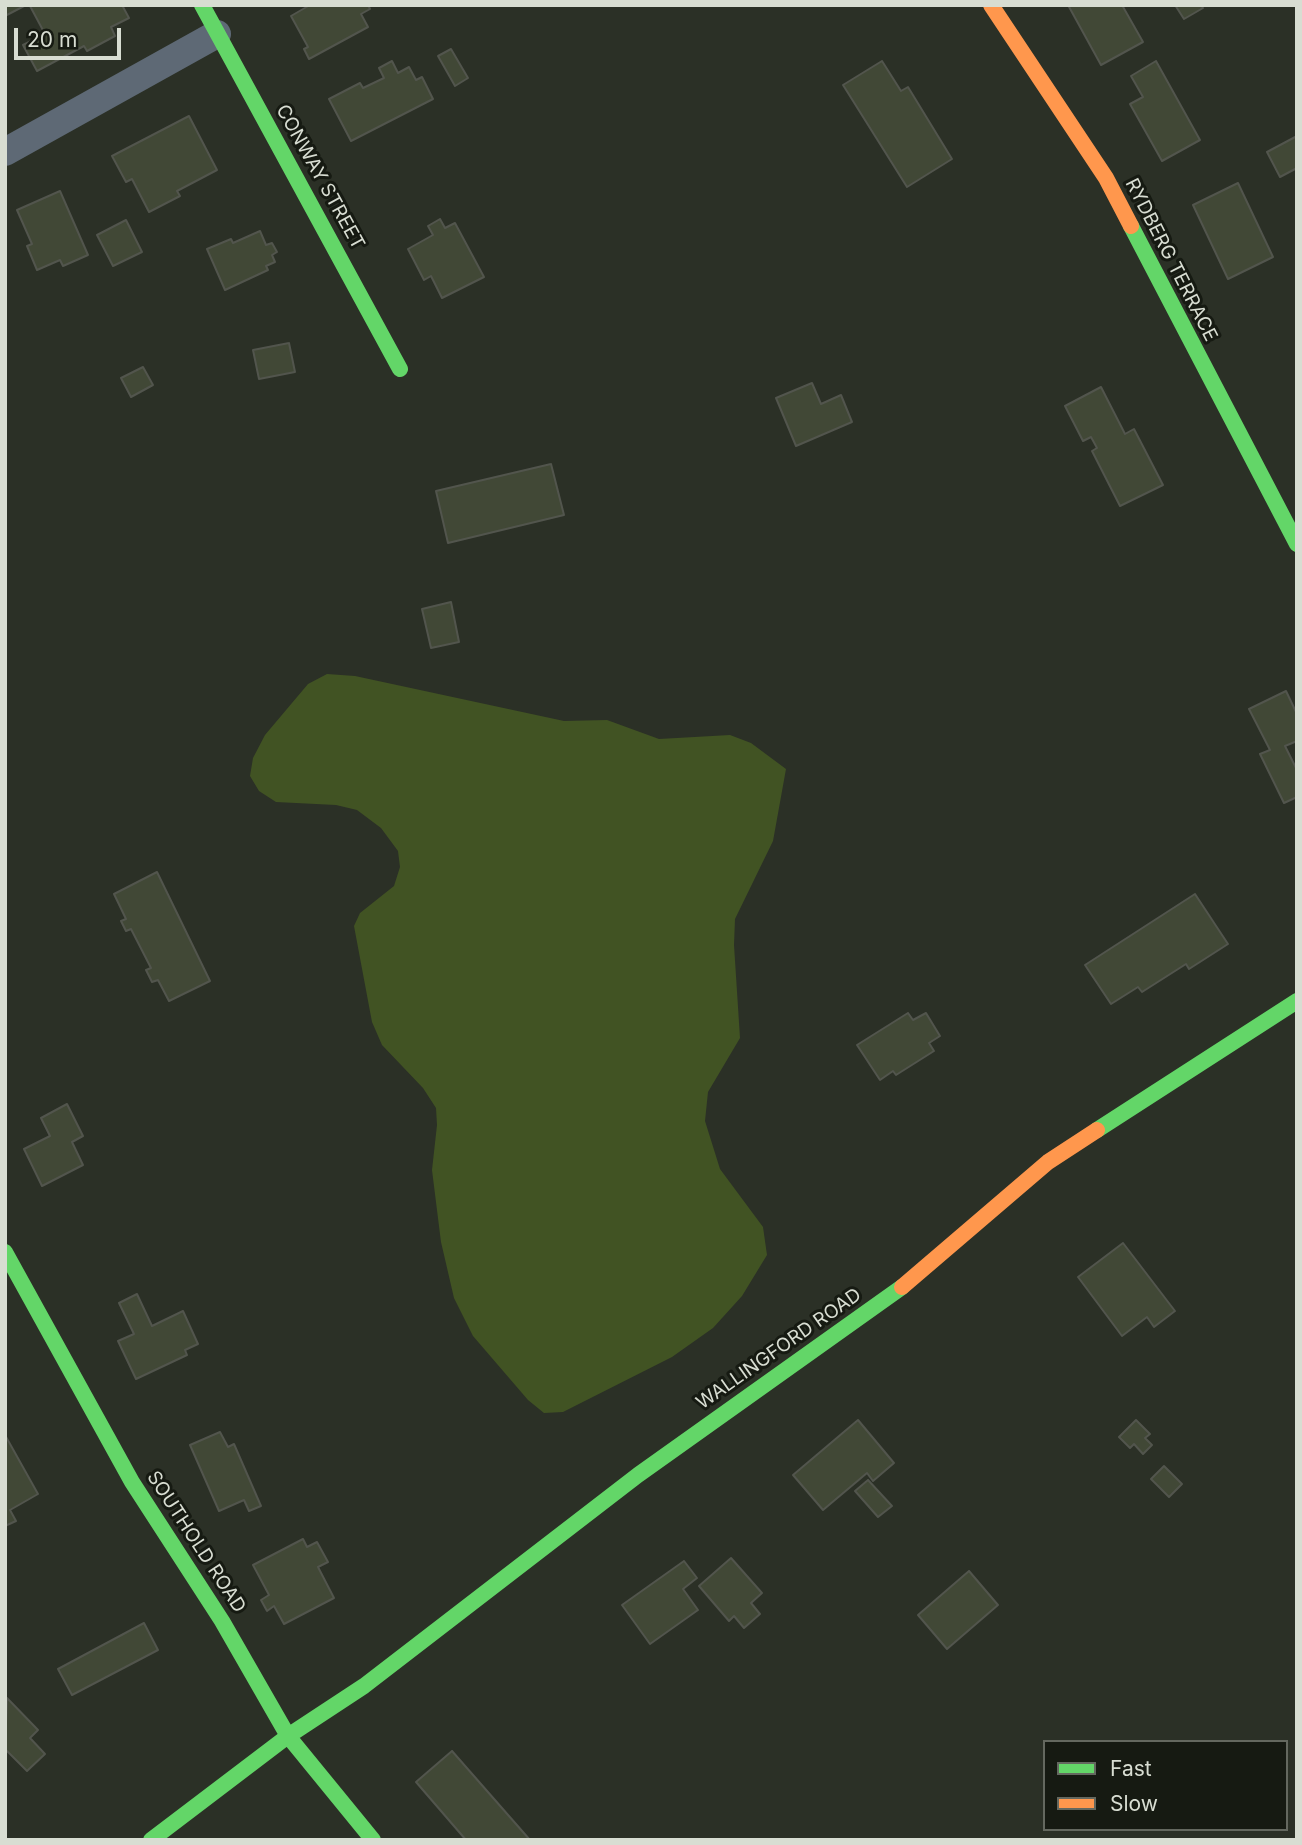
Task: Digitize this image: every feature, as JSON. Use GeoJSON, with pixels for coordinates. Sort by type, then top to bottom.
{"type":"FeatureCollection","features":[{"type":"Feature","properties":{"kind":"street","name":"CONWAY STREET"},"geometry":{"type":"LineString","coordinates":[[202,5],[400,369]]}},
{"type":"Feature","properties":{"kind":"street","name":"RYDBERG TERRACE"},"geometry":{"type":"LineString","coordinates":[[991,5],[1106,178],[1297,544]]}},
{"type":"Feature","properties":{"kind":"street"},"geometry":{"type":"LineString","coordinates":[[5,152],[217,34]]}},
{"type":"Feature","properties":{"kind":"street","name":"WALLINGFORD ROAD"},"geometry":{"type":"LineString","coordinates":[[151,1840],[288,1736],[364,1686],[638,1475],[892,1295],[1048,1163],[1297,1001]]}},
{"type":"Feature","properties":{"kind":"street","name":"SOUTHOLD ROAD"},"geometry":{"type":"LineString","coordinates":[[5,1252],[132,1482],[222,1620],[288,1736],[373,1840]]}},
{"type":"Feature","properties":{"kind":"green space"},"geometry":{"type":"Polygon","coordinates":[[[327,674],[355,676],[564,721],[607,720],[659,739],[730,735],[751,743],[786,769],[773,841],[735,919],[740,1038],[708,1092],[705,1121],[720,1169],[763,1227],[767,1255],[742,1296],[713,1328],[672,1357],[563,1412],[544,1413],[528,1400],[473,1336],[454,1298],[441,1242],[432,1170],[436,1108],[423,1088],[382,1045],[372,1022],[354,926],[360,913],[394,886],[400,867],[398,851],[381,828],[357,810],[336,805],[276,802],[259,791],[250,776],[253,758],[265,735],[308,684],[327,674]]]}},
{"type":"Feature","properties":{"kind":"building"},"geometry":{"type":"Polygon","coordinates":[[[5,5],[26,5],[5,16],[5,5]]]}},
{"type":"Feature","properties":{"kind":"building"},"geometry":{"type":"Polygon","coordinates":[[[122,5],[129,18],[111,27],[115,36],[87,51],[84,46],[37,71],[23,45],[45,34],[30,6],[122,5]]]}},
{"type":"Feature","properties":{"kind":"building"},"geometry":{"type":"Polygon","coordinates":[[[310,5],[368,5],[370,9],[361,14],[368,27],[309,59],[304,49],[308,47],[291,16],[310,5]]]}},
{"type":"Feature","properties":{"kind":"building"},"geometry":{"type":"Polygon","coordinates":[[[1068,5],[1122,5],[1143,42],[1101,65],[1068,5]]]}},
{"type":"Feature","properties":{"kind":"building"},"geometry":{"type":"Polygon","coordinates":[[[1175,5],[1201,5],[1203,8],[1184,19],[1175,5]]]}},
{"type":"Feature","properties":{"kind":"building"},"geometry":{"type":"Polygon","coordinates":[[[451,49],[468,78],[455,86],[438,56],[451,49]]]}},
{"type":"Feature","properties":{"kind":"building"},"geometry":{"type":"Polygon","coordinates":[[[392,61],[398,73],[409,67],[416,80],[422,77],[433,99],[351,141],[329,99],[360,83],[363,88],[384,78],[379,68],[392,61]]]}},
{"type":"Feature","properties":{"kind":"building"},"geometry":{"type":"Polygon","coordinates":[[[882,61],[901,91],[908,87],[952,159],[907,187],[843,85],[882,61]]]}},
{"type":"Feature","properties":{"kind":"building"},"geometry":{"type":"Polygon","coordinates":[[[1156,61],[1200,140],[1162,161],[1130,104],[1143,97],[1131,76],[1156,61]]]}},
{"type":"Feature","properties":{"kind":"building"},"geometry":{"type":"Polygon","coordinates":[[[189,116],[217,170],[177,191],[180,196],[149,212],[132,179],[126,182],[112,156],[189,116]]]}},
{"type":"Feature","properties":{"kind":"building"},"geometry":{"type":"Polygon","coordinates":[[[1297,136],[1297,168],[1280,177],[1267,152],[1297,136]]]}},
{"type":"Feature","properties":{"kind":"building"},"geometry":{"type":"Polygon","coordinates":[[[1238,183],[1273,257],[1228,279],[1193,205],[1238,183]]]}},
{"type":"Feature","properties":{"kind":"building"},"geometry":{"type":"Polygon","coordinates":[[[60,191],[88,255],[63,266],[60,260],[37,270],[27,246],[32,244],[17,210],[60,191]]]}},
{"type":"Feature","properties":{"kind":"building"},"geometry":{"type":"Polygon","coordinates":[[[440,219],[445,228],[455,223],[484,277],[442,298],[431,276],[424,280],[408,249],[433,235],[428,226],[440,219]]]}},
{"type":"Feature","properties":{"kind":"building"},"geometry":{"type":"Polygon","coordinates":[[[126,220],[142,252],[113,266],[97,235],[126,220]]]}},
{"type":"Feature","properties":{"kind":"building"},"geometry":{"type":"Polygon","coordinates":[[[260,231],[266,245],[272,243],[277,252],[272,255],[275,262],[266,266],[268,270],[225,290],[207,249],[231,239],[233,243],[260,231]]]}},
{"type":"Feature","properties":{"kind":"building"},"geometry":{"type":"Polygon","coordinates":[[[289,343],[295,372],[259,379],[253,350],[289,343]]]}},
{"type":"Feature","properties":{"kind":"building"},"geometry":{"type":"Polygon","coordinates":[[[143,367],[153,385],[131,397],[121,378],[143,367]]]}},
{"type":"Feature","properties":{"kind":"building"},"geometry":{"type":"Polygon","coordinates":[[[812,383],[821,404],[841,395],[852,422],[796,446],[776,398],[812,383]]]}},
{"type":"Feature","properties":{"kind":"building"},"geometry":{"type":"Polygon","coordinates":[[[1101,387],[1125,434],[1134,429],[1163,485],[1120,506],[1092,451],[1097,448],[1091,437],[1083,441],[1065,406],[1101,387]]]}},
{"type":"Feature","properties":{"kind":"building"},"geometry":{"type":"Polygon","coordinates":[[[551,464],[564,515],[448,543],[436,491],[551,464]]]}},
{"type":"Feature","properties":{"kind":"building"},"geometry":{"type":"Polygon","coordinates":[[[451,602],[459,642],[431,648],[422,609],[451,602]]]}},
{"type":"Feature","properties":{"kind":"building"},"geometry":{"type":"Polygon","coordinates":[[[1286,691],[1297,714],[1297,741],[1285,746],[1297,770],[1297,797],[1284,803],[1260,754],[1270,750],[1249,709],[1286,691]]]}},
{"type":"Feature","properties":{"kind":"building"},"geometry":{"type":"Polygon","coordinates":[[[157,872],[210,981],[169,1001],[158,980],[152,982],[146,970],[151,968],[131,929],[126,931],[121,921],[126,919],[114,894],[157,872]]]}},
{"type":"Feature","properties":{"kind":"building"},"geometry":{"type":"Polygon","coordinates":[[[1195,894],[1228,944],[1189,969],[1186,964],[1142,992],[1138,987],[1111,1004],[1085,965],[1195,894]]]}},
{"type":"Feature","properties":{"kind":"building"},"geometry":{"type":"Polygon","coordinates":[[[908,1013],[913,1020],[926,1013],[940,1036],[929,1043],[934,1051],[896,1075],[893,1071],[880,1080],[857,1045],[908,1013]]]}},
{"type":"Feature","properties":{"kind":"building"},"geometry":{"type":"Polygon","coordinates":[[[67,1104],[83,1136],[72,1142],[83,1165],[42,1186],[24,1149],[50,1136],[41,1118],[67,1104]]]}},
{"type":"Feature","properties":{"kind":"building"},"geometry":{"type":"Polygon","coordinates":[[[1123,1243],[1175,1311],[1154,1327],[1147,1317],[1122,1336],[1078,1277],[1123,1243]]]}},
{"type":"Feature","properties":{"kind":"building"},"geometry":{"type":"Polygon","coordinates":[[[137,1294],[152,1326],[183,1311],[198,1344],[185,1350],[187,1355],[136,1379],[118,1341],[134,1334],[119,1303],[137,1294]]]}},
{"type":"Feature","properties":{"kind":"building"},"geometry":{"type":"Polygon","coordinates":[[[858,1420],[894,1463],[873,1481],[867,1473],[823,1510],[793,1475],[858,1420]]]}},
{"type":"Feature","properties":{"kind":"building"},"geometry":{"type":"Polygon","coordinates":[[[1136,1420],[1150,1434],[1145,1438],[1152,1445],[1143,1454],[1134,1444],[1130,1448],[1119,1437],[1136,1420]]]}},
{"type":"Feature","properties":{"kind":"building"},"geometry":{"type":"Polygon","coordinates":[[[220,1432],[228,1447],[234,1444],[261,1506],[249,1511],[244,1500],[219,1511],[190,1445],[220,1432]]]}},
{"type":"Feature","properties":{"kind":"building"},"geometry":{"type":"Polygon","coordinates":[[[5,1435],[38,1494],[10,1510],[16,1521],[5,1526],[5,1435]]]}},
{"type":"Feature","properties":{"kind":"building"},"geometry":{"type":"Polygon","coordinates":[[[1164,1466],[1182,1484],[1169,1497],[1151,1479],[1164,1466]]]}},
{"type":"Feature","properties":{"kind":"building"},"geometry":{"type":"Polygon","coordinates":[[[868,1480],[892,1506],[878,1517],[855,1491],[868,1480]]]}},
{"type":"Feature","properties":{"kind":"building"},"geometry":{"type":"Polygon","coordinates":[[[303,1539],[307,1547],[317,1542],[328,1562],[318,1567],[334,1598],[284,1624],[274,1606],[267,1611],[261,1600],[269,1595],[253,1565],[303,1539]]]}},
{"type":"Feature","properties":{"kind":"building"},"geometry":{"type":"Polygon","coordinates":[[[731,1558],[762,1593],[751,1603],[760,1614],[744,1628],[734,1616],[729,1621],[699,1586],[731,1558]]]}},
{"type":"Feature","properties":{"kind":"building"},"geometry":{"type":"Polygon","coordinates":[[[684,1561],[697,1578],[683,1589],[698,1610],[650,1644],[622,1605],[684,1561]]]}},
{"type":"Feature","properties":{"kind":"building"},"geometry":{"type":"Polygon","coordinates":[[[969,1571],[998,1605],[947,1649],[918,1615],[969,1571]]]}},
{"type":"Feature","properties":{"kind":"building"},"geometry":{"type":"Polygon","coordinates":[[[144,1623],[158,1650],[72,1695],[58,1669],[144,1623]]]}},
{"type":"Feature","properties":{"kind":"building"},"geometry":{"type":"Polygon","coordinates":[[[7,1698],[38,1730],[30,1738],[45,1754],[27,1771],[5,1749],[7,1698]]]}},
{"type":"Feature","properties":{"kind":"building"},"geometry":{"type":"Polygon","coordinates":[[[452,1751],[530,1840],[466,1840],[416,1782],[452,1751]]]}},
{"type":"Feature","properties":{"kind":"traffic: fast"},"geometry":{"type":"LineString","coordinates":[[202,5],[400,369]]}},
{"type":"Feature","properties":{"kind":"traffic: fast"},"geometry":{"type":"LineString","coordinates":[[1131,226],[1297,544]]}},
{"type":"Feature","properties":{"kind":"traffic: fast"},"geometry":{"type":"LineString","coordinates":[[1097,1130],[1297,1001]]}},
{"type":"Feature","properties":{"kind":"traffic: fast"},"geometry":{"type":"LineString","coordinates":[[5,1252],[132,1482],[222,1621],[288,1736],[373,1840]]}},
{"type":"Feature","properties":{"kind":"traffic: fast"},"geometry":{"type":"LineString","coordinates":[[151,1840],[288,1736],[364,1686],[638,1475],[902,1287]]}},
{"type":"Feature","properties":{"kind":"traffic: slow"},"geometry":{"type":"LineString","coordinates":[[991,5],[1106,178],[1131,226]]}},
{"type":"Feature","properties":{"kind":"traffic: slow"},"geometry":{"type":"LineString","coordinates":[[902,1287],[1048,1162],[1097,1130]]}}]}
